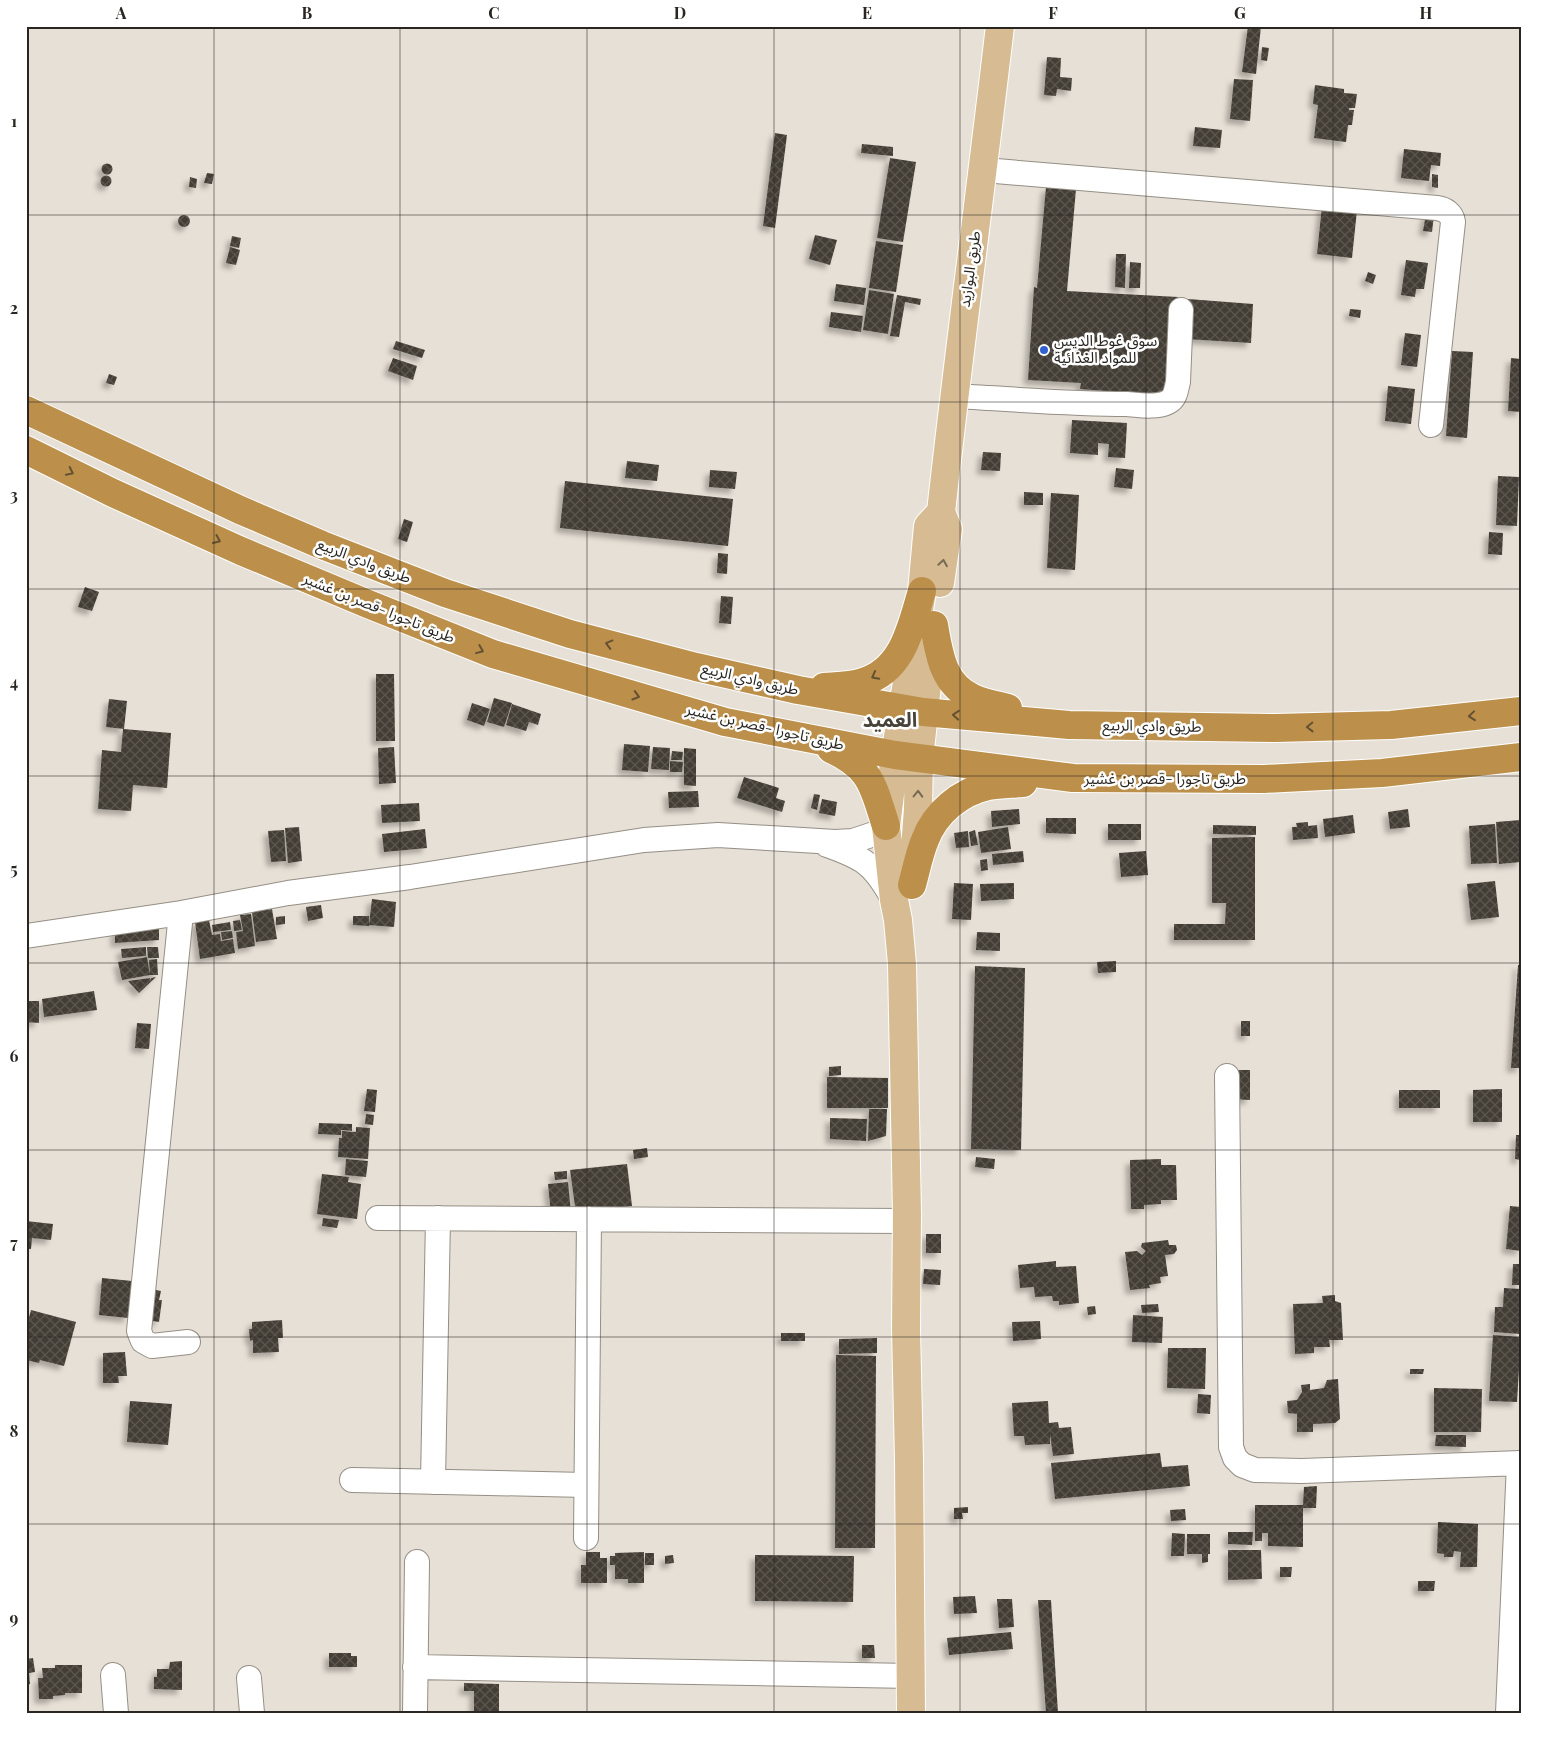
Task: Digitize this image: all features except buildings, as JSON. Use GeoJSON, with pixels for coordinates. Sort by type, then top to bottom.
{"type":"FeatureCollection","features":[{"type":"Feature","properties":{"kind":"highway","name":"طريق وادي الربيع"},"geometry":{"type":"LineString","coordinates":[[26,410],[240,510],[445,593],[570,634],[696,667],[798,690],[913,711],[1069,725],[1276,728],[1391,725],[1521,711]]}},
{"type":"Feature","properties":{"kind":"highway","name":"طريق تاجورا -قصر بن غشير"},"geometry":{"type":"LineString","coordinates":[[26,450],[113,493],[232,546],[368,604],[493,654],[725,722],[907,757],[1074,778],[1264,779],[1382,773],[1521,757]]}},
{"type":"Feature","properties":{"kind":"highway"},"geometry":{"type":"LineString","coordinates":[[798,690],[864,682],[879,675],[892,664],[902,651],[922,591]]}},
{"type":"Feature","properties":{"kind":"highway"},"geometry":{"type":"LineString","coordinates":[[934,625],[939,656],[943,667],[952,681],[964,693],[980,701],[1069,725]]}},
{"type":"Feature","properties":{"kind":"highway"},"geometry":{"type":"LineString","coordinates":[[807,738],[847,756],[866,773],[873,785],[886,828]]}},
{"type":"Feature","properties":{"kind":"highway"},"geometry":{"type":"LineString","coordinates":[[903,892],[930,828],[939,816],[961,797],[988,786],[1074,778]]}},
{"type":"Feature","properties":{"kind":"main road","name":"طريق البوازيد"},"geometry":{"type":"LineString","coordinates":[[941,512],[1000,26]]}},
{"type":"Feature","properties":{"kind":"main road"},"geometry":{"type":"LineString","coordinates":[[903,892],[886,828],[907,757],[913,711],[928,526],[941,512],[948,529],[934,625],[913,711]]}},
{"type":"Feature","properties":{"kind":"main road"},"geometry":{"type":"LineString","coordinates":[[907,757],[918,809],[903,892],[902,964],[907,1221],[906,1329],[911,1713]]}},
{"type":"Feature","properties":{"kind":"street"},"geometry":{"type":"LineString","coordinates":[[984,170],[1445,210],[1452,217],[1453,222],[1431,425]]}},
{"type":"Feature","properties":{"kind":"street"},"geometry":{"type":"LineString","coordinates":[[954,396],[1105,404],[1155,405],[1167,403],[1176,394],[1178,382],[1181,310]]}},
{"type":"Feature","properties":{"kind":"street"},"geometry":{"type":"LineString","coordinates":[[26,936],[181,913],[288,893],[410,877],[644,840],[718,835],[775,837],[816,842],[852,840],[886,828]]}},
{"type":"Feature","properties":{"kind":"street"},"geometry":{"type":"LineString","coordinates":[[816,842],[849,853],[865,861],[876,870],[882,879],[903,892]]}},
{"type":"Feature","properties":{"kind":"street"},"geometry":{"type":"LineString","coordinates":[[181,913],[139,1331],[143,1341],[152,1346],[188,1342]]}},
{"type":"Feature","properties":{"kind":"street"},"geometry":{"type":"LineString","coordinates":[[1227,1076],[1231,1447],[1235,1458],[1242,1465],[1255,1470],[1312,1470],[1520,1463],[1515,1508],[1516,1667],[1508,1713]]}},
{"type":"Feature","properties":{"kind":"street"},"geometry":{"type":"LineString","coordinates":[[378,1218],[907,1221]]}},
{"type":"Feature","properties":{"kind":"street"},"geometry":{"type":"LineString","coordinates":[[433,1482],[438,1218]]}},
{"type":"Feature","properties":{"kind":"street"},"geometry":{"type":"LineString","coordinates":[[586,1538],[589,1219]]}},
{"type":"Feature","properties":{"kind":"street"},"geometry":{"type":"LineString","coordinates":[[352,1480],[586,1485]]}},
{"type":"Feature","properties":{"kind":"street"},"geometry":{"type":"LineString","coordinates":[[415,1713],[417,1562]]}},
{"type":"Feature","properties":{"kind":"street"},"geometry":{"type":"LineString","coordinates":[[415,1667],[911,1676]]}},
{"type":"Feature","properties":{"kind":"street"},"geometry":{"type":"LineString","coordinates":[[113,1674],[116,1713]]}},
{"type":"Feature","properties":{"kind":"street"},"geometry":{"type":"LineString","coordinates":[[249,1678],[252,1713]]}},
{"type":"Feature","properties":{"kind":"place","name":"سوق غوط الديس للمواد الغذائية"},"geometry":{"type":"Point","coordinates":[1044,350]}},
{"type":"Feature","properties":{"kind":"district","name":"العميد"},"geometry":{"type":"Point","coordinates":[890,720]}}]}
